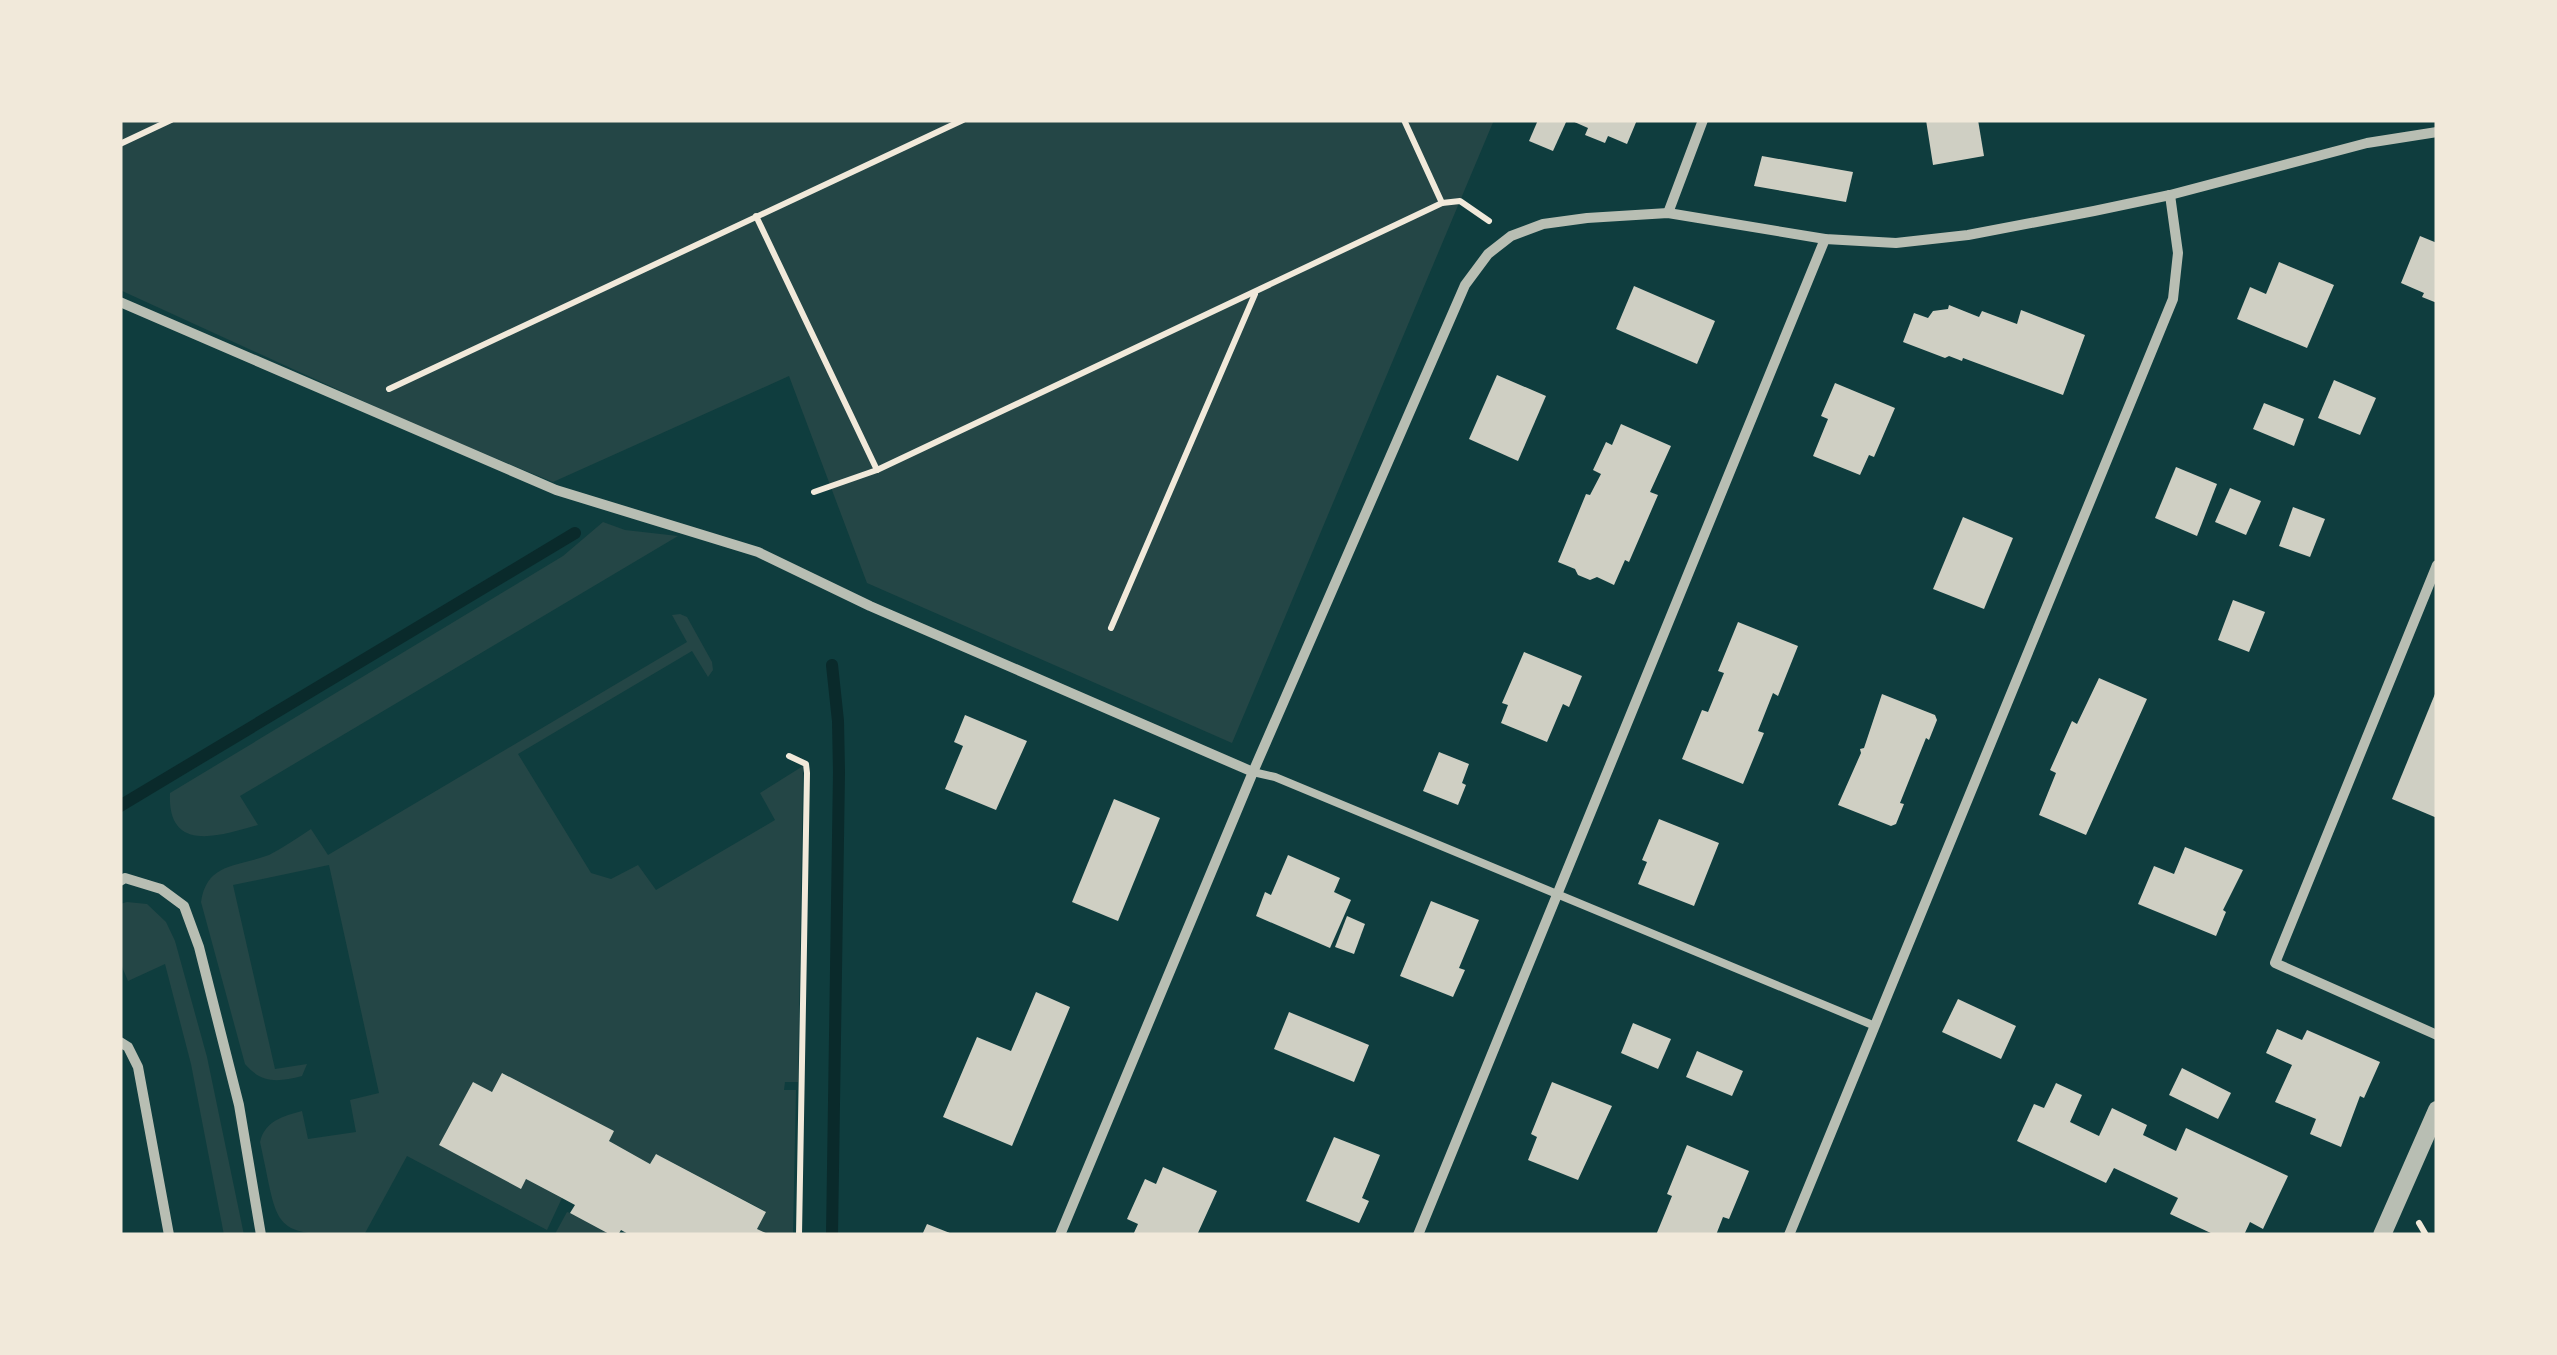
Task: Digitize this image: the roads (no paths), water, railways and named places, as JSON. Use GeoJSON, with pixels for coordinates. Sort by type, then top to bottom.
{"type":"FeatureCollection","features":[{"type":"Feature","properties":{"kind":"street"},"geometry":{"type":"LineString","coordinates":[[1668,214],[1703,120]]}},
{"type":"Feature","properties":{"kind":"street"},"geometry":{"type":"LineString","coordinates":[[1060,1235],[1253,772],[1465,286],[1488,254],[1511,236],[1543,224],[1668,214],[1825,239],[1896,243],[1968,234],[2170,195],[2367,142],[2437,132]]}},
{"type":"Feature","properties":{"kind":"street"},"geometry":{"type":"LineString","coordinates":[[1788,1235],[2174,299],[2178,254],[2170,195]]}},
{"type":"Feature","properties":{"kind":"street"},"geometry":{"type":"LineString","coordinates":[[1418,1235],[1825,239]]}},
{"type":"Feature","properties":{"kind":"street"},"geometry":{"type":"LineString","coordinates":[[120,302],[556,490],[758,552],[870,606],[1253,772]]}},
{"type":"Feature","properties":{"kind":"street"},"geometry":{"type":"LineString","coordinates":[[2437,564],[2274,963],[2437,1036]]}},
{"type":"Feature","properties":{"kind":"street"},"geometry":{"type":"LineString","coordinates":[[120,881],[124,878],[161,888],[184,906],[199,947],[239,1106],[262,1235]]}},
{"type":"Feature","properties":{"kind":"street"},"geometry":{"type":"LineString","coordinates":[[120,1042],[128,1047],[138,1067],[169,1235]]}},
{"type":"Feature","properties":{"kind":"street"},"geometry":{"type":"LineString","coordinates":[[2382,1235],[2437,1110]]}},
{"type":"Feature","properties":{"kind":"lane"},"geometry":{"type":"LineString","coordinates":[[1253,772],[1275,776],[1874,1026]]}},
{"type":"Feature","properties":{"kind":"waterway"},"geometry":{"type":"LineString","coordinates":[[120,806],[575,533]]}},
{"type":"Feature","properties":{"kind":"waterway"},"geometry":{"type":"LineString","coordinates":[[832,665],[839,772],[832,1235]]}}]}
